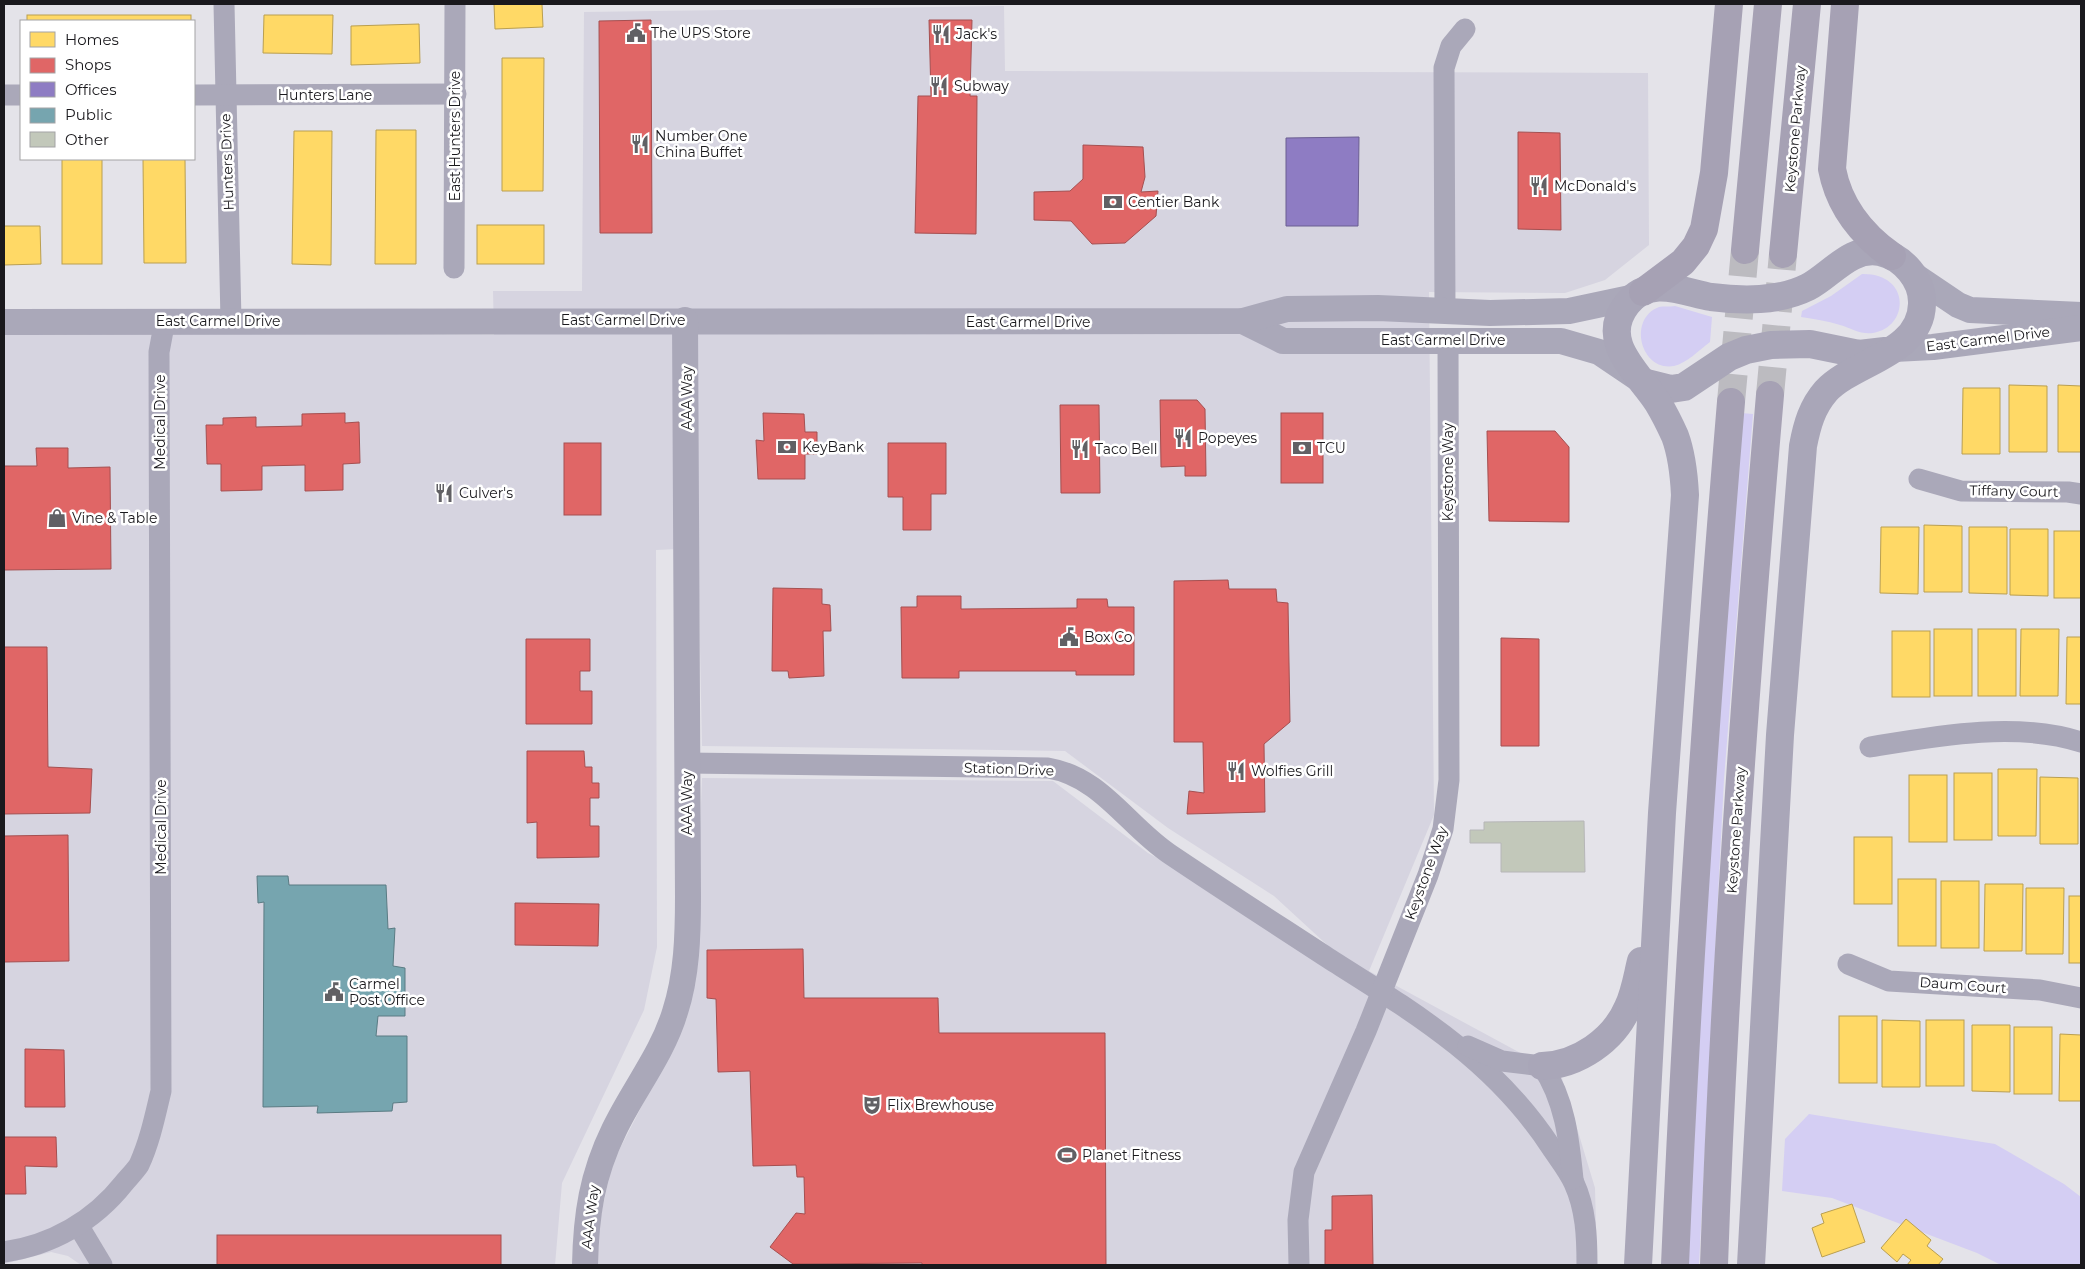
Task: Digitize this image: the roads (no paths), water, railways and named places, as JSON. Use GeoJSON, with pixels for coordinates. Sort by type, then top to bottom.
{"type":"FeatureCollection","features":[{"type":"Feature","properties":{"kind":"highway"},"geometry":{"type":"LineString","coordinates":[[1639,294],[1683,262],[1696,246],[1704,229],[1714,173],[1729,4]]}},
{"type":"Feature","properties":{"kind":"highway"},"geometry":{"type":"LineString","coordinates":[[1745,250],[1768,4]]}},
{"type":"Feature","properties":{"kind":"highway","name":"Keystone Parkway"},"geometry":{"type":"LineString","coordinates":[[1783,254],[1807,4]]}},
{"type":"Feature","properties":{"kind":"highway"},"geometry":{"type":"LineString","coordinates":[[1845,4],[1832,169],[1838,193],[1852,216],[1870,240],[1892,256]]}},
{"type":"Feature","properties":{"kind":"highway","name":"Keystone Parkway"},"geometry":{"type":"LineString","coordinates":[[1714,1265],[1726,1008],[1742,750],[1770,394]]}},
{"type":"Feature","properties":{"kind":"highway"},"geometry":{"type":"LineString","coordinates":[[1675,1265],[1700,787],[1731,402]]}},
{"type":"Feature","properties":{"kind":"main road"},"geometry":{"type":"LineString","coordinates":[[1638,1265],[1658,882],[1685,495],[1682,461],[1674,436],[1658,403],[1626,362],[1619,345],[1618,336],[1622,313],[1639,294],[1668,286],[1722,298],[1772,298],[1805,289],[1857,255],[1879,252],[1892,256],[1912,274],[1921,293],[1922,309],[1911,334],[1892,349],[1844,377],[1827,391],[1809,418],[1803,446],[1779,745],[1751,1265]]}},
{"type":"Feature","properties":{"kind":"main road"},"geometry":{"type":"LineString","coordinates":[[1641,380],[1671,389],[1684,387],[1729,357],[1746,350],[1771,345],[1810,344],[1859,354],[1892,349]]}},
{"type":"Feature","properties":{"kind":"main road"},"geometry":{"type":"LineString","coordinates":[[1542,1066],[1553,1066],[1576,1059],[1603,1040],[1620,1022],[1634,989],[1658,882]]}},
{"type":"Feature","properties":{"kind":"street","name":"Hunters Drive"},"geometry":{"type":"LineString","coordinates":[[224,4],[232,321]]}},
{"type":"Feature","properties":{"kind":"street","name":"East Hunters Drive"},"geometry":{"type":"LineString","coordinates":[[454,268],[455,4]]}},
{"type":"Feature","properties":{"kind":"street"},"geometry":{"type":"LineString","coordinates":[[1446,311],[1444,68],[1451,46],[1465,29]]}},
{"type":"Feature","properties":{"kind":"street","name":"Hunters Lane"},"geometry":{"type":"LineString","coordinates":[[195,95],[456,94]]}},
{"type":"Feature","properties":{"kind":"street"},"geometry":{"type":"LineString","coordinates":[[4,95],[20,95]]}},
{"type":"Feature","properties":{"kind":"street","name":"East Carmel Drive"},"geometry":{"type":"LineString","coordinates":[[1912,274],[1958,305],[1970,310],[2081,315]]}},
{"type":"Feature","properties":{"kind":"street","name":"East Carmel Drive"},"geometry":{"type":"LineString","coordinates":[[4,322],[165,320],[1242,321],[1287,310],[1378,308],[1490,313],[1569,311],[1639,294]]}},
{"type":"Feature","properties":{"kind":"street","name":"Medical Drive"},"geometry":{"type":"LineString","coordinates":[[4,1252],[55,1238],[78,1225],[110,1200],[138,1167],[150,1139],[161,1091],[160,352],[165,320]]}},
{"type":"Feature","properties":{"kind":"street","name":"AAA Way"},"geometry":{"type":"LineString","coordinates":[[585,1265],[590,1196],[600,1163],[614,1129],[666,1036],[682,985],[688,928],[685,320]]}},
{"type":"Feature","properties":{"kind":"street","name":"East Carmel Drive"},"geometry":{"type":"LineString","coordinates":[[1242,321],[1283,341],[1541,339],[1577,344],[1599,352],[1641,380]]}},
{"type":"Feature","properties":{"kind":"street","name":"East Carmel Drive"},"geometry":{"type":"LineString","coordinates":[[1892,349],[1933,347],[2081,328]]}},
{"type":"Feature","properties":{"kind":"street","name":"Keystone Way"},"geometry":{"type":"LineString","coordinates":[[1299,1265],[1298,1220],[1304,1172],[1366,1031],[1380,991],[1428,875],[1443,829],[1449,780],[1448,340]]}},
{"type":"Feature","properties":{"kind":"street","name":"Tiffany Court"},"geometry":{"type":"LineString","coordinates":[[1919,479],[1961,491],[2068,492],[2081,494]]}},
{"type":"Feature","properties":{"kind":"street"},"geometry":{"type":"LineString","coordinates":[[1870,747],[1950,734],[2021,733],[2068,738],[2081,742]]}},
{"type":"Feature","properties":{"kind":"street","name":"Station Drive"},"geometry":{"type":"LineString","coordinates":[[687,763],[1060,770],[1093,786],[1161,849],[1450,1038]]}},
{"type":"Feature","properties":{"kind":"street","name":"Daum Court"},"geometry":{"type":"LineString","coordinates":[[1848,964],[1889,980],[2040,990],[2081,998]]}},
{"type":"Feature","properties":{"kind":"street"},"geometry":{"type":"LineString","coordinates":[[1450,1038],[1502,1061],[1542,1066],[1555,1084],[1569,1139],[1574,1182],[1581,1202],[1587,1235],[1587,1265]]}},
{"type":"Feature","properties":{"kind":"street"},"geometry":{"type":"LineString","coordinates":[[1450,1038],[1519,1101],[1574,1182]]}},
{"type":"Feature","properties":{"kind":"street"},"geometry":{"type":"LineString","coordinates":[[78,1225],[102,1265]]}},
{"type":"Feature","properties":{"kind":"tunnel"},"geometry":{"type":"LineString","coordinates":[[1731,402],[1745,250]]}},
{"type":"Feature","properties":{"kind":"tunnel"},"geometry":{"type":"LineString","coordinates":[[1770,395],[1783,254]]}},
{"type":"Feature","properties":{"kind":"place","name":"The UPS Store"},"geometry":{"type":"Point","coordinates":[636,33]}},
{"type":"Feature","properties":{"kind":"place","name":"Jack's"},"geometry":{"type":"Point","coordinates":[941,34]}},
{"type":"Feature","properties":{"kind":"place","name":"Subway"},"geometry":{"type":"Point","coordinates":[939,86]}},
{"type":"Feature","properties":{"kind":"place","name":"Number One China Buffet"},"geometry":{"type":"Point","coordinates":[640,144]}},
{"type":"Feature","properties":{"kind":"place","name":"McDonald's"},"geometry":{"type":"Point","coordinates":[1539,186]}},
{"type":"Feature","properties":{"kind":"place","name":"Centier Bank"},"geometry":{"type":"Point","coordinates":[1113,202]}},
{"type":"Feature","properties":{"kind":"place","name":"Popeyes"},"geometry":{"type":"Point","coordinates":[1183,438]}},
{"type":"Feature","properties":{"kind":"place","name":"KeyBank"},"geometry":{"type":"Point","coordinates":[787,447]}},
{"type":"Feature","properties":{"kind":"place","name":"TCU"},"geometry":{"type":"Point","coordinates":[1302,448]}},
{"type":"Feature","properties":{"kind":"place","name":"Taco Bell"},"geometry":{"type":"Point","coordinates":[1080,449]}},
{"type":"Feature","properties":{"kind":"place","name":"Culver's"},"geometry":{"type":"Point","coordinates":[444,493]}},
{"type":"Feature","properties":{"kind":"place","name":"Vine & Table"},"geometry":{"type":"Point","coordinates":[57,518]}},
{"type":"Feature","properties":{"kind":"place","name":"Box Co"},"geometry":{"type":"Point","coordinates":[1069,637]}},
{"type":"Feature","properties":{"kind":"place","name":"Wolfies Grill"},"geometry":{"type":"Point","coordinates":[1236,771]}},
{"type":"Feature","properties":{"kind":"place","name":"Carmel Post Office"},"geometry":{"type":"Point","coordinates":[334,992]}},
{"type":"Feature","properties":{"kind":"place","name":"Flix Brewhouse"},"geometry":{"type":"Point","coordinates":[872,1105]}},
{"type":"Feature","properties":{"kind":"place","name":"Planet Fitness"},"geometry":{"type":"Point","coordinates":[1067,1155]}}]}
